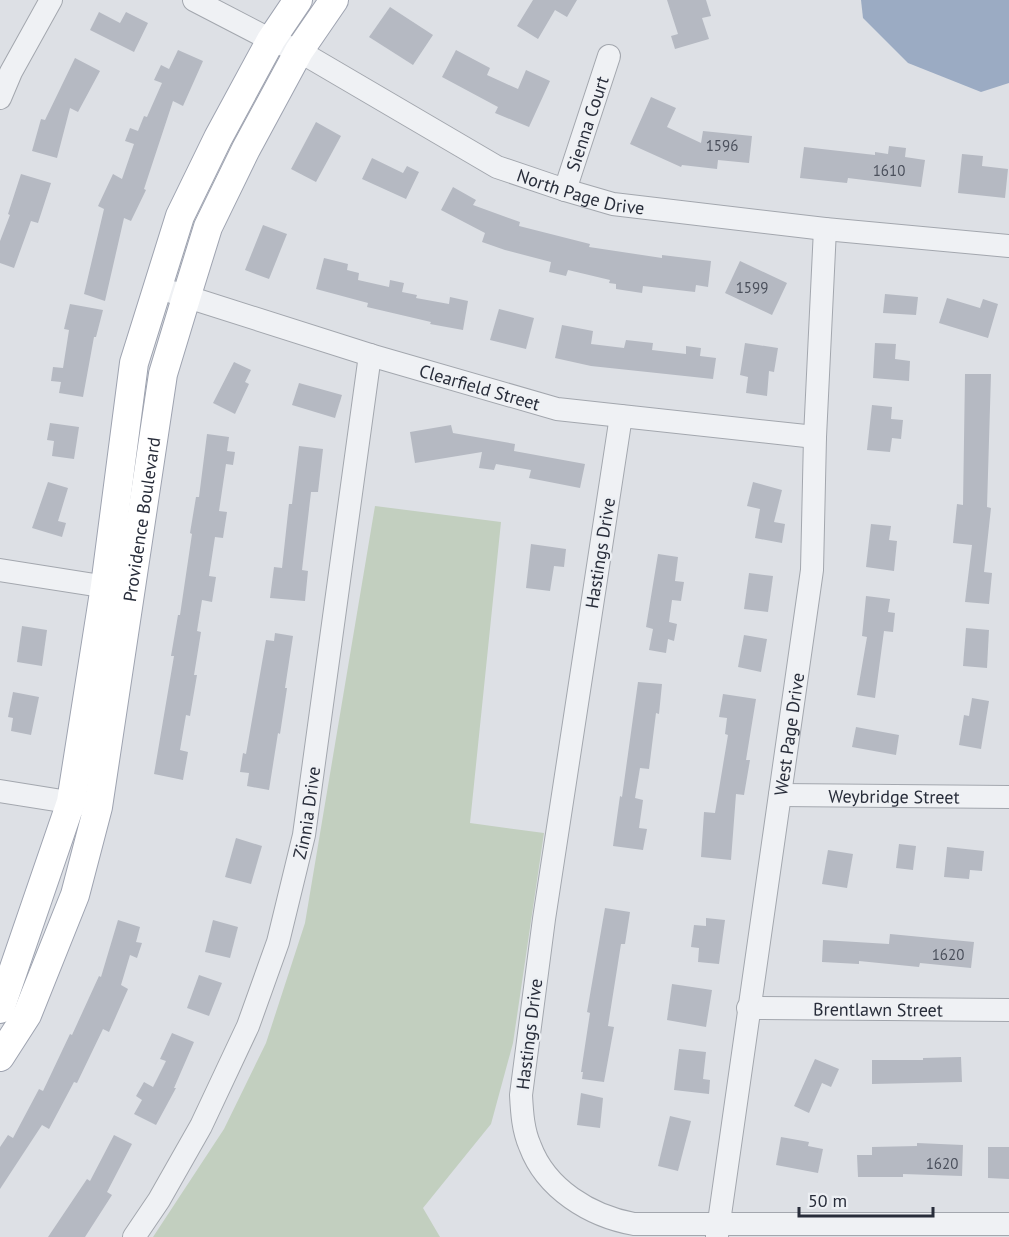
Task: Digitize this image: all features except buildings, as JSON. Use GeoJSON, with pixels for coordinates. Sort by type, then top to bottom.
{"type":"FeatureCollection","features":[{"type":"Feature","properties":{"kind":"main road","name":"Providence Boulevard"},"geometry":{"type":"LineString","coordinates":[[117,588],[134,363],[180,216],[218,138],[271,40],[298,0]]}},
{"type":"Feature","properties":{"kind":"main road","name":"Providence Boulevard"},"geometry":{"type":"LineString","coordinates":[[0,1057],[7,1009],[85,805],[117,588],[163,374],[208,227],[246,149],[299,51],[334,0]]}},
{"type":"Feature","properties":{"kind":"street"},"geometry":{"type":"LineString","coordinates":[[0,98],[11,72],[51,0]]}},
{"type":"Feature","properties":{"kind":"street","name":"North Page Drive"},"geometry":{"type":"LineString","coordinates":[[194,0],[271,40],[299,51],[497,167],[565,190],[613,204],[825,229],[1009,246]]}},
{"type":"Feature","properties":{"kind":"street","name":"Sienna Court"},"geometry":{"type":"LineString","coordinates":[[565,190],[609,56]]}},
{"type":"Feature","properties":{"kind":"street","name":"West Page Drive"},"geometry":{"type":"LineString","coordinates":[[718,1230],[812,570],[815,437],[825,229]]}},
{"type":"Feature","properties":{"kind":"street","name":"Clearfield Street"},"geometry":{"type":"LineString","coordinates":[[158,286],[370,355],[557,409],[815,437]]}},
{"type":"Feature","properties":{"kind":"street","name":"Zinnia Drive"},"geometry":{"type":"LineString","coordinates":[[134,1237],[159,1200],[201,1126],[248,1026],[278,942],[304,835],[370,355]]}},
{"type":"Feature","properties":{"kind":"street","name":"Hastings Drive"},"geometry":{"type":"LineString","coordinates":[[621,416],[544,919],[521,1095],[523,1124],[530,1148],[546,1175],[580,1206],[614,1220],[634,1224],[718,1230],[1009,1224]]}},
{"type":"Feature","properties":{"kind":"street"},"geometry":{"type":"LineString","coordinates":[[0,570],[117,588]]}},
{"type":"Feature","properties":{"kind":"street"},"geometry":{"type":"LineString","coordinates":[[0,792],[85,805]]}},
{"type":"Feature","properties":{"kind":"street","name":"Weybridge Street"},"geometry":{"type":"LineString","coordinates":[[780,795],[1009,797]]}},
{"type":"Feature","properties":{"kind":"street","name":"Brentlawn Street"},"geometry":{"type":"LineString","coordinates":[[748,1008],[1009,1010]]}},
{"type":"Feature","properties":{"kind":"green space"},"geometry":{"type":"Polygon","coordinates":[[[375,506],[501,522],[470,823],[544,833],[513,1043],[491,1124],[423,1208],[440,1237],[153,1237],[224,1129],[266,1043],[305,923],[375,506]]]}},
{"type":"Feature","properties":{"kind":"water"},"geometry":{"type":"Polygon","coordinates":[[[861,0],[1009,0],[1009,83],[981,92],[908,63],[863,18],[861,0]]]}}]}
